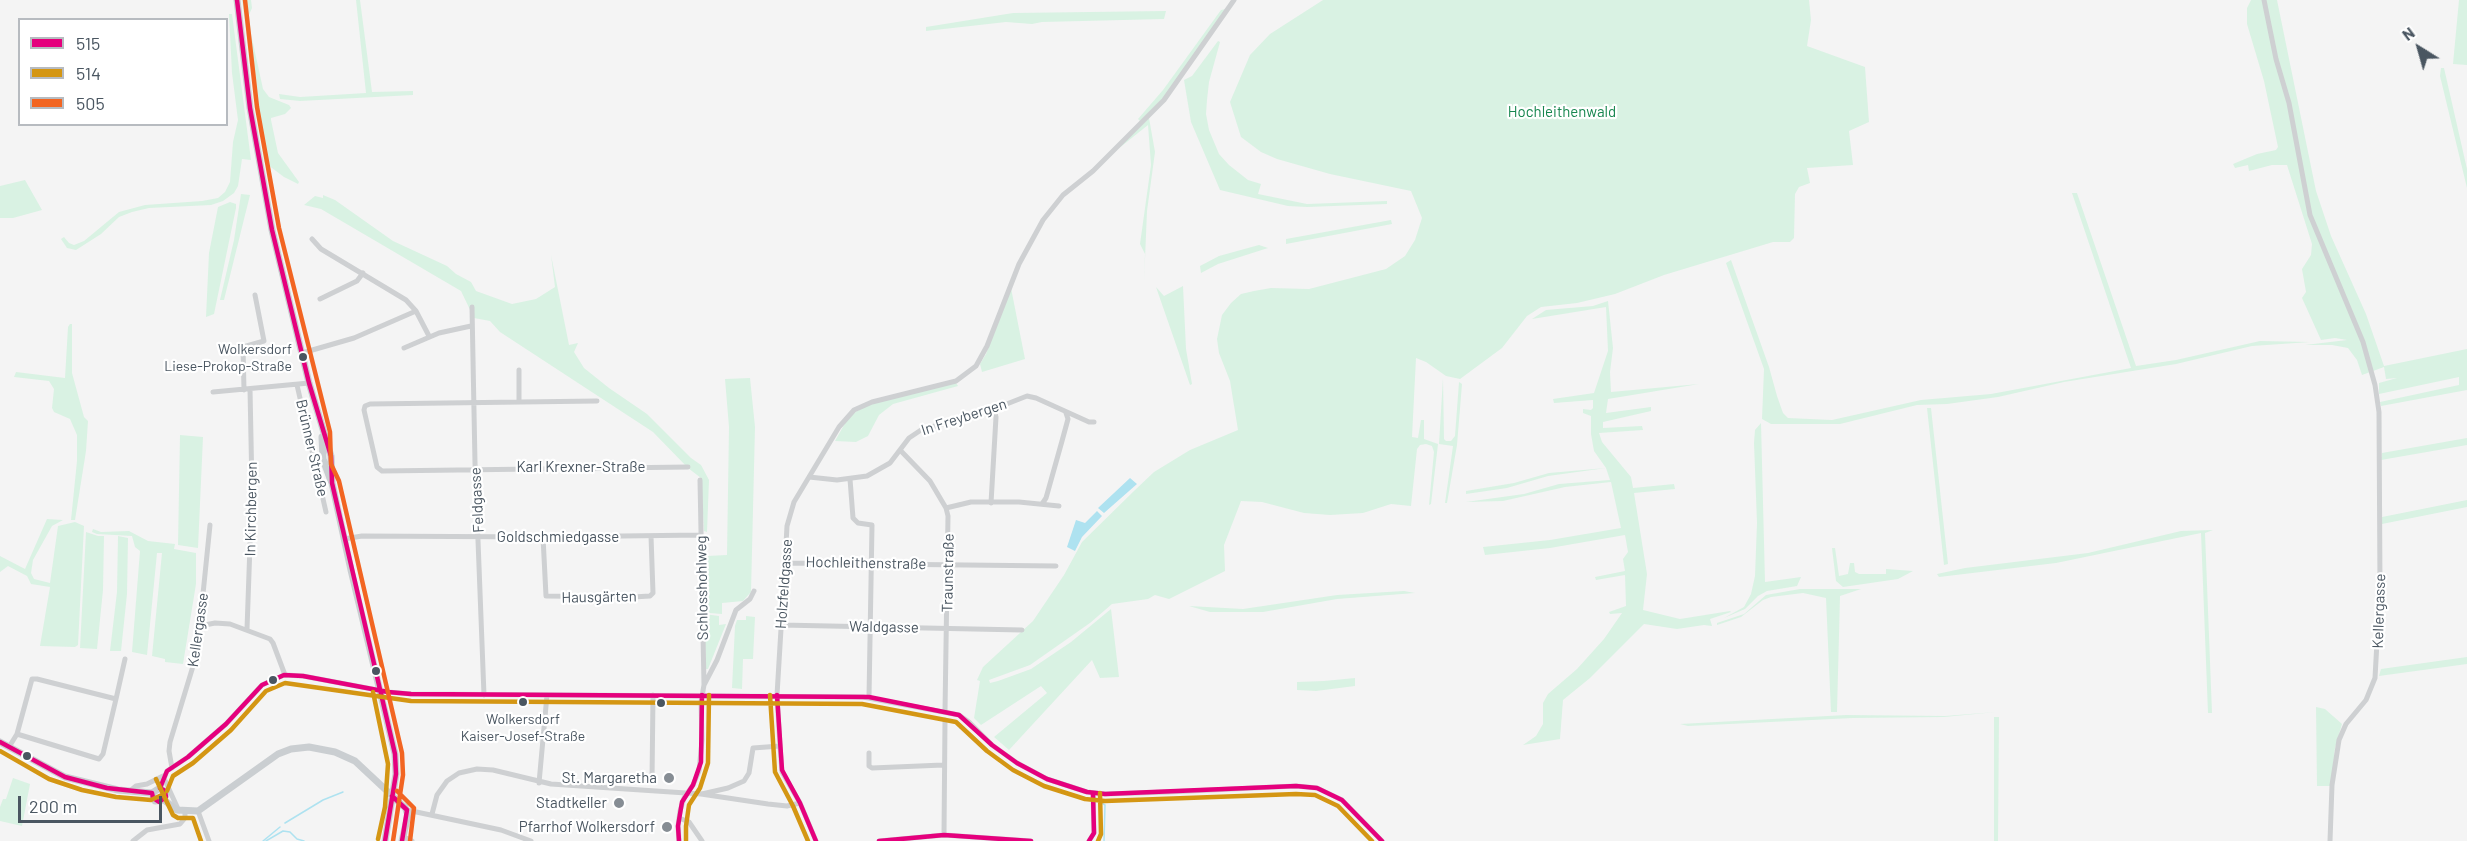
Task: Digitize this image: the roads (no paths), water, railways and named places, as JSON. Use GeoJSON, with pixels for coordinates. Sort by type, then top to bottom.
{"type":"FeatureCollection","features":[{"type":"Feature","properties":{"kind":"main road","name":"Brünner Straße"},"geometry":{"type":"LineString","coordinates":[[237,0],[267,208],[309,383],[331,456],[332,483],[396,764],[386,841]]}},
{"type":"Feature","properties":{"kind":"main road"},"geometry":{"type":"LineString","coordinates":[[0,742],[65,777],[92,785],[130,791],[152,793],[160,788],[166,793],[164,800]]}},
{"type":"Feature","properties":{"kind":"main road"},"geometry":{"type":"LineString","coordinates":[[152,793],[155,801],[164,800],[182,811],[198,811],[278,754],[303,747],[330,750],[351,758],[405,807]]}},
{"type":"Feature","properties":{"kind":"main road"},"geometry":{"type":"LineString","coordinates":[[392,808],[405,807]]}},
{"type":"Feature","properties":{"kind":"main road"},"geometry":{"type":"LineString","coordinates":[[403,839],[405,807]]}},
{"type":"Feature","properties":{"kind":"street","name":"Holzfeldgasse"},"geometry":{"type":"LineString","coordinates":[[816,841],[800,803],[782,772],[777,695],[790,512],[839,427],[854,410],[872,402],[956,381],[976,366],[987,346],[1019,264],[1043,220],[1063,195],[1093,171],[1164,100],[1234,0]]}},
{"type":"Feature","properties":{"kind":"street","name":"Kellergasse"},"geometry":{"type":"LineString","coordinates":[[2264,0],[2292,115],[2310,215],[2363,342],[2379,412],[2378,648],[2372,690],[2346,724],[2339,740],[2332,785],[2330,841]]}},
{"type":"Feature","properties":{"kind":"street"},"geometry":{"type":"LineString","coordinates":[[312,239],[319,248],[406,300],[416,311],[429,336]]}},
{"type":"Feature","properties":{"kind":"street"},"geometry":{"type":"LineString","coordinates":[[320,299],[357,280],[363,273]]}},
{"type":"Feature","properties":{"kind":"street","name":"In Kirchbergen"},"geometry":{"type":"LineString","coordinates":[[247,629],[252,489],[243,347],[264,341],[255,295]]}},
{"type":"Feature","properties":{"kind":"street","name":"Feldgasse"},"geometry":{"type":"LineString","coordinates":[[472,306],[475,468],[484,694]]}},
{"type":"Feature","properties":{"kind":"street"},"geometry":{"type":"LineString","coordinates":[[302,353],[354,338],[416,311]]}},
{"type":"Feature","properties":{"kind":"street"},"geometry":{"type":"LineString","coordinates":[[404,348],[429,336],[471,326]]}},
{"type":"Feature","properties":{"kind":"street"},"geometry":{"type":"LineString","coordinates":[[519,370],[519,402]]}},
{"type":"Feature","properties":{"kind":"street","name":"Brünner Straße"},"geometry":{"type":"LineString","coordinates":[[213,392],[309,383]]}},
{"type":"Feature","properties":{"kind":"street","name":"Brünner Straße"},"geometry":{"type":"LineString","coordinates":[[297,385],[326,512]]}},
{"type":"Feature","properties":{"kind":"street","name":"In Freybergen"},"geometry":{"type":"LineString","coordinates":[[809,477],[850,479],[876,472],[890,463],[909,438],[921,430],[1030,396],[1066,413],[1094,422]]}},
{"type":"Feature","properties":{"kind":"street"},"geometry":{"type":"LineString","coordinates":[[474,403],[597,401]]}},
{"type":"Feature","properties":{"kind":"street","name":"Karl Krexner-Straße"},"geometry":{"type":"LineString","coordinates":[[474,403],[365,406],[364,410],[379,469],[688,467]]}},
{"type":"Feature","properties":{"kind":"street"},"geometry":{"type":"LineString","coordinates":[[991,503],[996,417],[994,409]]}},
{"type":"Feature","properties":{"kind":"street"},"geometry":{"type":"LineString","coordinates":[[1042,504],[1047,498],[1068,419],[1066,413]]}},
{"type":"Feature","properties":{"kind":"street","name":"Traunstraße"},"geometry":{"type":"LineString","coordinates":[[901,451],[930,481],[946,508],[949,525],[945,711]]}},
{"type":"Feature","properties":{"kind":"street"},"geometry":{"type":"LineString","coordinates":[[850,479],[853,518],[858,523],[872,525],[869,697]]}},
{"type":"Feature","properties":{"kind":"street","name":"Schlosshohlweg"},"geometry":{"type":"LineString","coordinates":[[679,841],[679,818],[700,762],[704,685],[700,480]]}},
{"type":"Feature","properties":{"kind":"street"},"geometry":{"type":"LineString","coordinates":[[946,508],[966,502],[1059,506]]}},
{"type":"Feature","properties":{"kind":"street","name":"Kellergasse"},"geometry":{"type":"LineString","coordinates":[[172,768],[170,742],[194,668],[200,631],[210,525]]}},
{"type":"Feature","properties":{"kind":"street","name":"Goldschmiedgasse"},"geometry":{"type":"LineString","coordinates":[[344,539],[701,534]]}},
{"type":"Feature","properties":{"kind":"street","name":"Hausgärten"},"geometry":{"type":"LineString","coordinates":[[543,537],[546,596],[647,597],[652,595],[653,591],[651,536]]}},
{"type":"Feature","properties":{"kind":"street","name":"Hochleithenstraße"},"geometry":{"type":"LineString","coordinates":[[785,563],[1056,566]]}},
{"type":"Feature","properties":{"kind":"street"},"geometry":{"type":"LineString","coordinates":[[704,685],[717,660],[736,610],[750,599],[754,591]]}},
{"type":"Feature","properties":{"kind":"street"},"geometry":{"type":"LineString","coordinates":[[200,631],[205,626],[215,623],[247,629],[272,642],[285,675]]}},
{"type":"Feature","properties":{"kind":"street","name":"Waldgasse"},"geometry":{"type":"LineString","coordinates":[[781,625],[1022,630]]}},
{"type":"Feature","properties":{"kind":"street"},"geometry":{"type":"LineString","coordinates":[[17,734],[99,759],[103,754],[125,659]]}},
{"type":"Feature","properties":{"kind":"street"},"geometry":{"type":"LineString","coordinates":[[130,791],[136,786],[147,784],[163,776],[226,724],[262,685],[285,675],[411,694],[869,697],[959,715],[992,745],[1023,766],[1065,786],[1093,793],[1310,787],[1325,790],[1342,800],[1382,841]]}},
{"type":"Feature","properties":{"kind":"street"},"geometry":{"type":"LineString","coordinates":[[9,747],[17,734],[28,686],[34,679],[116,699]]}},
{"type":"Feature","properties":{"kind":"street"},"geometry":{"type":"LineString","coordinates":[[539,783],[547,695]]}},
{"type":"Feature","properties":{"kind":"street"},"geometry":{"type":"LineString","coordinates":[[652,781],[653,695]]}},
{"type":"Feature","properties":{"kind":"street"},"geometry":{"type":"LineString","coordinates":[[944,835],[945,720]]}},
{"type":"Feature","properties":{"kind":"street"},"geometry":{"type":"LineString","coordinates":[[701,794],[728,788],[744,781],[749,773],[753,748],[780,746]]}},
{"type":"Feature","properties":{"kind":"street"},"geometry":{"type":"LineString","coordinates":[[869,753],[869,766],[872,768],[943,765]]}},
{"type":"Feature","properties":{"kind":"street"},"geometry":{"type":"LineString","coordinates":[[432,814],[437,795],[443,784],[452,777],[464,771],[493,770],[539,783],[701,794],[788,806],[800,803]]}},
{"type":"Feature","properties":{"kind":"street"},"geometry":{"type":"LineString","coordinates":[[160,788],[163,776]]}},
{"type":"Feature","properties":{"kind":"street"},"geometry":{"type":"LineString","coordinates":[[133,841],[147,830],[180,824],[185,818],[163,776]]}},
{"type":"Feature","properties":{"kind":"street"},"geometry":{"type":"LineString","coordinates":[[1089,841],[1094,833],[1093,793]]}},
{"type":"Feature","properties":{"kind":"street"},"geometry":{"type":"LineString","coordinates":[[405,807],[501,830],[531,841]]}},
{"type":"Feature","properties":{"kind":"street"},"geometry":{"type":"LineString","coordinates":[[198,811],[209,841]]}},
{"type":"Feature","properties":{"kind":"street"},"geometry":{"type":"LineString","coordinates":[[679,818],[689,822],[702,841]]}},
{"type":"Feature","properties":{"kind":"street"},"geometry":{"type":"LineString","coordinates":[[879,841],[944,835],[1032,841]]}},
{"type":"Feature","properties":{"kind":"street"},"geometry":{"type":"LineString","coordinates":[[403,839],[412,841]]}},
{"type":"Feature","properties":{"kind":"water"},"geometry":{"type":"Polygon","coordinates":[[[1130,478],[1137,484],[1104,513],[1098,508],[1130,478]]]}},
{"type":"Feature","properties":{"kind":"water"},"geometry":{"type":"Polygon","coordinates":[[[1097,511],[1102,516],[1082,537],[1075,551],[1067,547],[1076,520],[1085,523],[1097,511]]]}},
{"type":"Feature","properties":{"kind":"waterway"},"geometry":{"type":"LineString","coordinates":[[959,723],[960,728],[964,729]]}},
{"type":"Feature","properties":{"kind":"waterway"},"geometry":{"type":"LineString","coordinates":[[285,823],[323,800],[343,792]]}},
{"type":"Feature","properties":{"kind":"waterway"},"geometry":{"type":"LineString","coordinates":[[1097,800],[1105,805],[1104,841]]}},
{"type":"Feature","properties":{"kind":"waterway"},"geometry":{"type":"LineString","coordinates":[[263,841],[280,827]]}},
{"type":"Feature","properties":{"kind":"waterway"},"geometry":{"type":"LineString","coordinates":[[266,841],[283,831],[290,832],[297,839],[304,841]]}},
{"type":"Feature","properties":{"kind":"place","name":"Wolkersdorf Liese-Prokop-Straße"},"geometry":{"type":"Point","coordinates":[303,357]}},
{"type":"Feature","properties":{"kind":"place","name":"Wolkersdorf Kaiser-Josef-Straße"},"geometry":{"type":"Point","coordinates":[523,702]}},
{"type":"Feature","properties":{"kind":"place","name":"St. Margaretha"},"geometry":{"type":"Point","coordinates":[669,778]}},
{"type":"Feature","properties":{"kind":"place","name":"Stadtkeller"},"geometry":{"type":"Point","coordinates":[619,803]}},
{"type":"Feature","properties":{"kind":"place","name":"Pfarrhof Wolkersdorf"},"geometry":{"type":"Point","coordinates":[667,827]}},
{"type":"Feature","properties":{"kind":"park label","name":"Hochleithenwald"},"geometry":{"type":"Point","coordinates":[1562,112]}}]}
